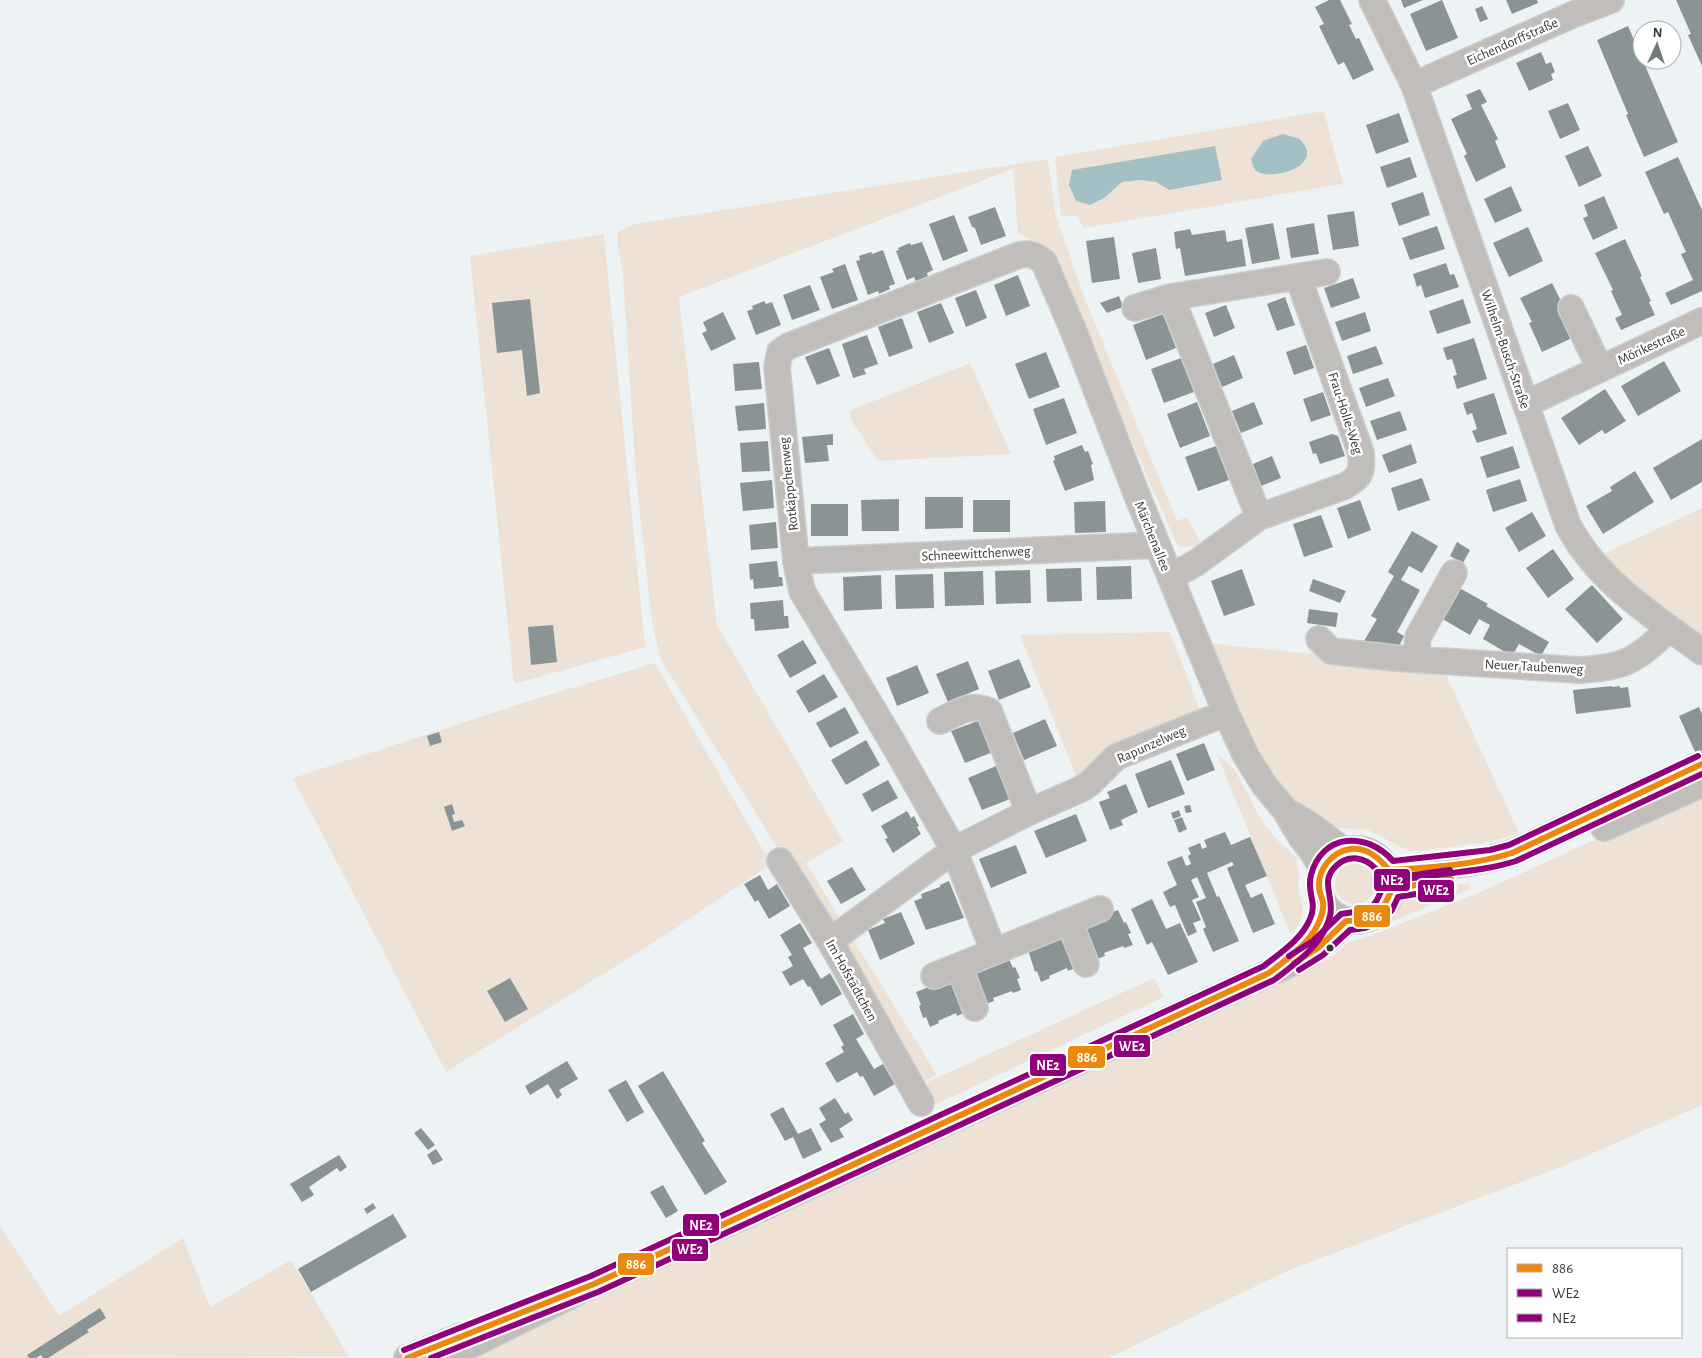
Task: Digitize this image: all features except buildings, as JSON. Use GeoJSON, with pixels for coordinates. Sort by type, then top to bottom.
{"type":"FeatureCollection","features":[{"type":"Feature","properties":{"kind":"street","name":"Wilhelm-Busch-Straße"},"geometry":{"type":"LineString","coordinates":[[1372,0],[1414,85],[1568,525],[1587,557],[1625,594],[1702,652]]}},
{"type":"Feature","properties":{"kind":"street","name":"Eichendorffstraße"},"geometry":{"type":"LineString","coordinates":[[1414,85],[1572,15],[1611,0]]}},
{"type":"Feature","properties":{"kind":"street","name":"Rotkäppchenweg"},"geometry":{"type":"LineString","coordinates":[[954,850],[893,743],[802,591],[796,561],[777,368],[780,352],[789,346],[1019,255],[1028,254],[1035,256]]}},
{"type":"Feature","properties":{"kind":"street","name":"Märchenallee"},"geometry":{"type":"LineString","coordinates":[[1035,256],[1044,262],[1074,332],[1090,378],[1157,545],[1226,713],[1246,756],[1265,786],[1285,810],[1322,868]]}},
{"type":"Feature","properties":{"kind":"street"},"geometry":{"type":"LineString","coordinates":[[1135,308],[1171,297],[1327,272]]}},
{"type":"Feature","properties":{"kind":"street","name":"Frau-Holle-Weg"},"geometry":{"type":"LineString","coordinates":[[1170,577],[1196,563],[1219,538],[1260,517],[1345,486],[1356,480],[1362,469],[1361,453],[1298,277]]}},
{"type":"Feature","properties":{"kind":"street"},"geometry":{"type":"LineString","coordinates":[[1171,297],[1260,517]]}},
{"type":"Feature","properties":{"kind":"street","name":"Mörikestraße"},"geometry":{"type":"LineString","coordinates":[[1571,308],[1600,369]]}},
{"type":"Feature","properties":{"kind":"street","name":"Mörikestraße"},"geometry":{"type":"LineString","coordinates":[[1526,404],[1702,321]]}},
{"type":"Feature","properties":{"kind":"street","name":"Schneewittchenweg"},"geometry":{"type":"LineString","coordinates":[[796,561],[1157,545]]}},
{"type":"Feature","properties":{"kind":"street"},"geometry":{"type":"LineString","coordinates":[[1416,659],[1418,637],[1454,574]]}},
{"type":"Feature","properties":{"kind":"street","name":"Neuer Taubenweg"},"geometry":{"type":"LineString","coordinates":[[1319,639],[1331,651],[1559,670],[1598,669],[1632,660],[1651,648],[1669,628]]}},
{"type":"Feature","properties":{"kind":"street"},"geometry":{"type":"LineString","coordinates":[[940,721],[970,707],[980,707],[989,711],[1029,812]]}},
{"type":"Feature","properties":{"kind":"street","name":"Rapunzelweg"},"geometry":{"type":"LineString","coordinates":[[830,941],[954,850],[1029,812],[1081,789],[1090,783],[1116,757],[1226,713]]}},
{"type":"Feature","properties":{"kind":"street"},"geometry":{"type":"LineString","coordinates":[[1390,880],[1412,869],[1492,859],[1512,853],[1702,764]]}},
{"type":"Feature","properties":{"kind":"street"},"geometry":{"type":"LineString","coordinates":[[1390,880],[1415,884],[1507,870],[1648,810],[1702,784]]}},
{"type":"Feature","properties":{"kind":"street","name":"Märchenallee"},"geometry":{"type":"LineString","coordinates":[[1285,810],[1313,827],[1342,850]]}},
{"type":"Feature","properties":{"kind":"street"},"geometry":{"type":"LineString","coordinates":[[1361,848],[1378,856],[1390,880],[1387,904],[1376,915],[1362,921],[1346,921],[1333,915],[1324,904],[1319,892],[1322,868],[1342,850],[1361,848]]}},
{"type":"Feature","properties":{"kind":"street"},"geometry":{"type":"LineString","coordinates":[[954,850],[994,952]]}},
{"type":"Feature","properties":{"kind":"street","name":"Im Hofstädtchen"},"geometry":{"type":"LineString","coordinates":[[780,861],[830,941],[921,1103]]}},
{"type":"Feature","properties":{"kind":"street"},"geometry":{"type":"LineString","coordinates":[[1268,973],[1302,945],[1319,922],[1324,904]]}},
{"type":"Feature","properties":{"kind":"street"},"geometry":{"type":"LineString","coordinates":[[934,976],[1100,909]]}},
{"type":"Feature","properties":{"kind":"street"},"geometry":{"type":"LineString","coordinates":[[1069,921],[1086,964]]}},
{"type":"Feature","properties":{"kind":"street"},"geometry":{"type":"LineString","coordinates":[[445,1358],[594,1284],[1268,973],[1297,962],[1318,948],[1346,921]]}},
{"type":"Feature","properties":{"kind":"street"},"geometry":{"type":"LineString","coordinates":[[959,966],[976,1008]]}},
{"type":"Feature","properties":{"kind":"street"},"geometry":{"type":"LineString","coordinates":[[407,1358],[594,1284]]}},
{"type":"Feature","properties":{"kind":"shaded area"},"geometry":{"type":"Polygon","coordinates":[[[1324,111],[1343,184],[1083,228],[1078,216],[1061,216],[1055,157],[1324,111]]]}},
{"type":"Feature","properties":{"kind":"shaded area"},"geometry":{"type":"Polygon","coordinates":[[[1048,159],[1055,213],[1086,302],[1177,521],[1187,517],[1202,546],[1178,547],[1049,252],[1018,233],[1013,169],[679,297],[717,625],[843,841],[806,863],[937,1075],[919,1085],[783,857],[660,658],[652,622],[636,477],[623,275],[617,239],[619,231],[635,224],[1048,159]]]}},
{"type":"Feature","properties":{"kind":"shaded area"},"geometry":{"type":"Polygon","coordinates":[[[604,234],[645,647],[514,684],[470,256],[604,234]]]}},
{"type":"Feature","properties":{"kind":"shaded area"},"geometry":{"type":"Polygon","coordinates":[[[970,363],[1011,454],[878,461],[851,420],[851,410],[970,363]]]}},
{"type":"Feature","properties":{"kind":"shaded area"},"geometry":{"type":"Polygon","coordinates":[[[1702,508],[1702,638],[1599,556],[1702,508]]]}},
{"type":"Feature","properties":{"kind":"shaded area"},"geometry":{"type":"Polygon","coordinates":[[[1170,632],[1201,713],[1077,779],[1020,635],[1170,632]]]}},
{"type":"Feature","properties":{"kind":"shaded area"},"geometry":{"type":"Polygon","coordinates":[[[1208,643],[1443,668],[1519,833],[1489,842],[1409,851],[1366,829],[1322,828],[1293,804],[1252,751],[1208,643]]]}},
{"type":"Feature","properties":{"kind":"shaded area"},"geometry":{"type":"Polygon","coordinates":[[[655,663],[771,864],[661,938],[446,1072],[293,778],[535,699],[655,663]]]}},
{"type":"Feature","properties":{"kind":"shaded area"},"geometry":{"type":"Polygon","coordinates":[[[1216,752],[1235,770],[1261,820],[1280,843],[1296,857],[1299,875],[1298,888],[1303,911],[1299,926],[1290,933],[1216,752]]]}},
{"type":"Feature","properties":{"kind":"shaded area"},"geometry":{"type":"Polygon","coordinates":[[[1702,791],[1702,1105],[1566,1165],[1287,1271],[1109,1358],[457,1358],[1304,967],[1333,956],[1348,942],[1365,938],[1478,893],[1702,791]]]}},
{"type":"Feature","properties":{"kind":"shaded area"},"geometry":{"type":"Polygon","coordinates":[[[1359,864],[1366,867],[1372,873],[1375,884],[1374,892],[1366,901],[1359,904],[1351,904],[1344,901],[1336,892],[1335,880],[1338,873],[1347,865],[1359,864]]]}},
{"type":"Feature","properties":{"kind":"shaded area"},"geometry":{"type":"Polygon","coordinates":[[[1310,865],[1314,916],[1311,914],[1307,896],[1306,875],[1310,865]]]}},
{"type":"Feature","properties":{"kind":"shaded area"},"geometry":{"type":"Polygon","coordinates":[[[1470,883],[1471,889],[1371,930],[1350,935],[1354,928],[1365,927],[1384,918],[1397,899],[1406,894],[1434,887],[1470,883]]]}},
{"type":"Feature","properties":{"kind":"shaded area"},"geometry":{"type":"Polygon","coordinates":[[[1154,978],[1164,997],[926,1109],[928,1082],[1154,978]]]}},
{"type":"Feature","properties":{"kind":"shaded area"},"geometry":{"type":"Polygon","coordinates":[[[0,1226],[59,1316],[183,1238],[210,1307],[291,1260],[349,1357],[0,1358],[0,1226]]]}},
{"type":"Feature","properties":{"kind":"water"},"geometry":{"type":"Polygon","coordinates":[[[1283,134],[1300,139],[1305,146],[1306,158],[1302,164],[1280,173],[1264,174],[1256,171],[1251,159],[1263,141],[1283,134]]]}},
{"type":"Feature","properties":{"kind":"water"},"geometry":{"type":"Polygon","coordinates":[[[1215,146],[1222,180],[1169,190],[1156,182],[1139,180],[1122,182],[1104,198],[1090,205],[1076,201],[1069,185],[1072,170],[1215,146]]]}},
{"type":"Feature","properties":{"kind":"transit line","name":"NE2"},"geometry":{"type":"LineString","coordinates":[[404,1350],[591,1276],[1264,966],[1290,945],[1306,926],[1313,907],[1310,887],[1311,875],[1317,861],[1325,851],[1335,844],[1346,841],[1359,841],[1382,851],[1393,861],[1490,850],[1509,845],[1698,756]]}},
{"type":"Feature","properties":{"kind":"transit line","name":"886"},"geometry":{"type":"LineString","coordinates":[[407,1358],[594,1284],[1269,973],[1296,951],[1314,932],[1323,908],[1319,889],[1321,874],[1327,862],[1343,851],[1356,849],[1367,852],[1381,861],[1389,870],[1451,865],[1497,857],[1512,853],[1702,764]]}},
{"type":"Feature","properties":{"kind":"transit line","name":"WE2"},"geometry":{"type":"LineString","coordinates":[[431,1358],[598,1292],[1274,980],[1308,952],[1321,936],[1331,909],[1329,878],[1331,872],[1341,862],[1351,859],[1362,860],[1372,865],[1388,879],[1408,879],[1495,867],[1516,861],[1702,774]]}},
{"type":"Feature","properties":{"kind":"transit line","name":"NE2"},"geometry":{"type":"LineString","coordinates":[[1289,956],[1313,941],[1341,914],[1371,908],[1388,881],[1450,870]]}},
{"type":"Feature","properties":{"kind":"transit line","name":"886"},"geometry":{"type":"LineString","coordinates":[[1294,963],[1318,948],[1346,921],[1363,920],[1375,914],[1384,905],[1392,889],[1451,879]]}},
{"type":"Feature","properties":{"kind":"transit line","name":"WE2"},"geometry":{"type":"LineString","coordinates":[[1299,970],[1323,955],[1350,930],[1365,928],[1381,922],[1392,910],[1398,897],[1452,888]]}}]}
